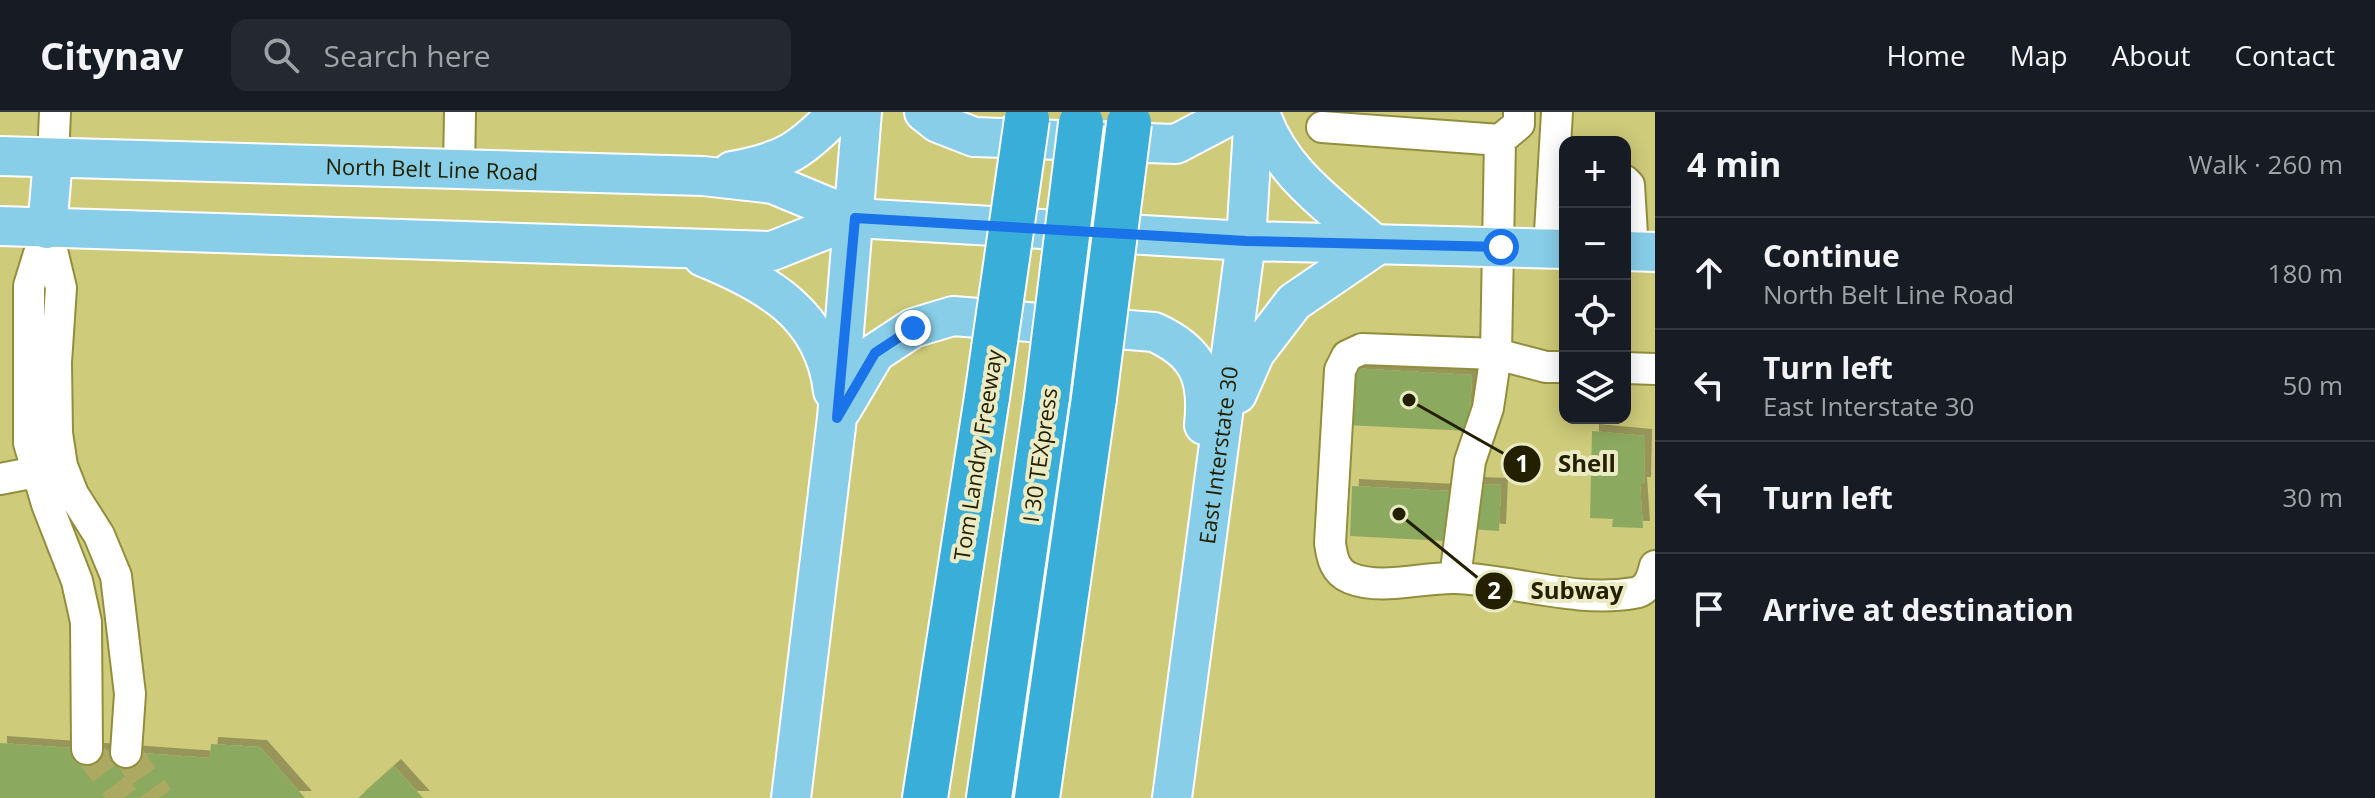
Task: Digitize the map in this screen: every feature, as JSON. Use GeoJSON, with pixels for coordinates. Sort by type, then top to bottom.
{"type":"FeatureCollection","features":[{"type":"Feature","properties":{"kind":"highway","name":"Tom Landry Freeway"},"geometry":{"type":"LineString","coordinates":[[925,798],[1028,115]]}},
{"type":"Feature","properties":{"kind":"highway","name":"I 30 TEXpress"},"geometry":{"type":"LineString","coordinates":[[989,798],[1047,397],[1082,118]]}},
{"type":"Feature","properties":{"kind":"highway"},"geometry":{"type":"LineString","coordinates":[[1037,798],[1094,398],[1129,118]]}},
{"type":"Feature","properties":{"kind":"main road"},"geometry":{"type":"LineString","coordinates":[[703,176],[764,165],[806,146],[838,112]]}},
{"type":"Feature","properties":{"kind":"main road"},"geometry":{"type":"LineString","coordinates":[[791,798],[837,418],[862,112]]}},
{"type":"Feature","properties":{"kind":"main road"},"geometry":{"type":"LineString","coordinates":[[924,112],[938,123],[974,137],[1176,144],[1237,112]]}},
{"type":"Feature","properties":{"kind":"main road"},"geometry":{"type":"LineString","coordinates":[[1222,425],[1255,353],[1294,302],[1376,246],[1301,183],[1268,136],[1257,112]]}},
{"type":"Feature","properties":{"kind":"main road","name":"East Interstate 30"},"geometry":{"type":"LineString","coordinates":[[1172,798],[1246,241],[1257,112]]}},
{"type":"Feature","properties":{"kind":"main road","name":"North Belt Line Road"},"geometry":{"type":"LineString","coordinates":[[0,156],[703,176],[773,184],[855,218],[1246,241],[1557,249]]}},
{"type":"Feature","properties":{"kind":"main road"},"geometry":{"type":"LineString","coordinates":[[47,229],[53,159]]}},
{"type":"Feature","properties":{"kind":"main road","name":"North Belt Line Road"},"geometry":{"type":"LineString","coordinates":[[0,226],[772,251],[855,218]]}},
{"type":"Feature","properties":{"kind":"main road"},"geometry":{"type":"LineString","coordinates":[[682,248],[772,289],[796,309],[831,373],[837,418]]}},
{"type":"Feature","properties":{"kind":"main road"},"geometry":{"type":"LineString","coordinates":[[837,418],[875,353],[913,328],[953,316],[1154,332],[1169,339],[1193,359],[1204,378],[1207,397],[1197,513],[1203,554]]}},
{"type":"Feature","properties":{"kind":"lane"},"geometry":{"type":"LineString","coordinates":[[53,159],[55,112]]}},
{"type":"Feature","properties":{"kind":"lane"},"geometry":{"type":"LineString","coordinates":[[459,170],[460,112]]}},
{"type":"Feature","properties":{"kind":"lane"},"geometry":{"type":"LineString","coordinates":[[1557,112],[1557,249]]}},
{"type":"Feature","properties":{"kind":"lane"},"geometry":{"type":"LineString","coordinates":[[1322,127],[1426,123],[1513,125],[1501,247],[1496,354],[1488,408],[1470,461],[1455,578]]}},
{"type":"Feature","properties":{"kind":"lane"},"geometry":{"type":"LineString","coordinates":[[1631,200],[1638,251]]}},
{"type":"Feature","properties":{"kind":"lane"},"geometry":{"type":"LineString","coordinates":[[47,229],[29,286],[29,443],[73,494],[99,535],[116,576],[130,694],[126,752]]}},
{"type":"Feature","properties":{"kind":"lane"},"geometry":{"type":"LineString","coordinates":[[1559,367],[1546,367],[1496,354],[1362,349],[1347,356],[1340,370],[1330,543],[1333,563],[1348,578],[1369,583],[1455,578],[1596,595],[1638,593],[1650,583],[1655,566]]}},
{"type":"Feature","properties":{"kind":"lane"},"geometry":{"type":"LineString","coordinates":[[1631,368],[1655,369]]}},
{"type":"Feature","properties":{"kind":"lane"},"geometry":{"type":"LineString","coordinates":[[0,479],[51,470]]}},
{"type":"Feature","properties":{"kind":"lane"},"geometry":{"type":"LineString","coordinates":[[51,470],[86,622],[87,749]]}},
{"type":"Feature","properties":{"kind":"building"},"geometry":{"type":"Polygon","coordinates":[[[1349,368],[1472,375],[1469,431],[1346,425],[1349,368]]]}},
{"type":"Feature","properties":{"kind":"building"},"geometry":{"type":"Polygon","coordinates":[[[1592,431],[1645,436],[1644,484],[1640,484],[1643,528],[1612,527],[1613,519],[1590,518],[1592,431]]]}},
{"type":"Feature","properties":{"kind":"building"},"geometry":{"type":"Polygon","coordinates":[[[1474,484],[1501,485],[1499,531],[1472,529],[1474,484]]]}},
{"type":"Feature","properties":{"kind":"building"},"geometry":{"type":"Polygon","coordinates":[[[1352,486],[1449,491],[1446,541],[1350,536],[1352,486]]]}},
{"type":"Feature","properties":{"kind":"building"},"geometry":{"type":"Polygon","coordinates":[[[0,743],[210,758],[211,744],[260,747],[305,798],[0,798],[0,743]]]}},
{"type":"Feature","properties":{"kind":"building"},"geometry":{"type":"Polygon","coordinates":[[[394,766],[423,798],[358,798],[394,766]]]}},
{"type":"Feature","properties":{"kind":"tunnel"},"geometry":{"type":"LineString","coordinates":[[87,749],[124,798]]}},
{"type":"Feature","properties":{"kind":"tunnel"},"geometry":{"type":"LineString","coordinates":[[126,752],[159,798]]}},
{"type":"Feature","properties":{"kind":"place","name":"Shell"},"geometry":{"type":"Point","coordinates":[1409,400]}},
{"type":"Feature","properties":{"kind":"place","name":"Subway"},"geometry":{"type":"Point","coordinates":[1399,514]}},
{"type":"Feature","properties":{"kind":"route"},"geometry":{"type":"LineString","coordinates":[[913,328],[875,353],[837,418],[855,218],[1246,241],[1501,247]]}}]}
